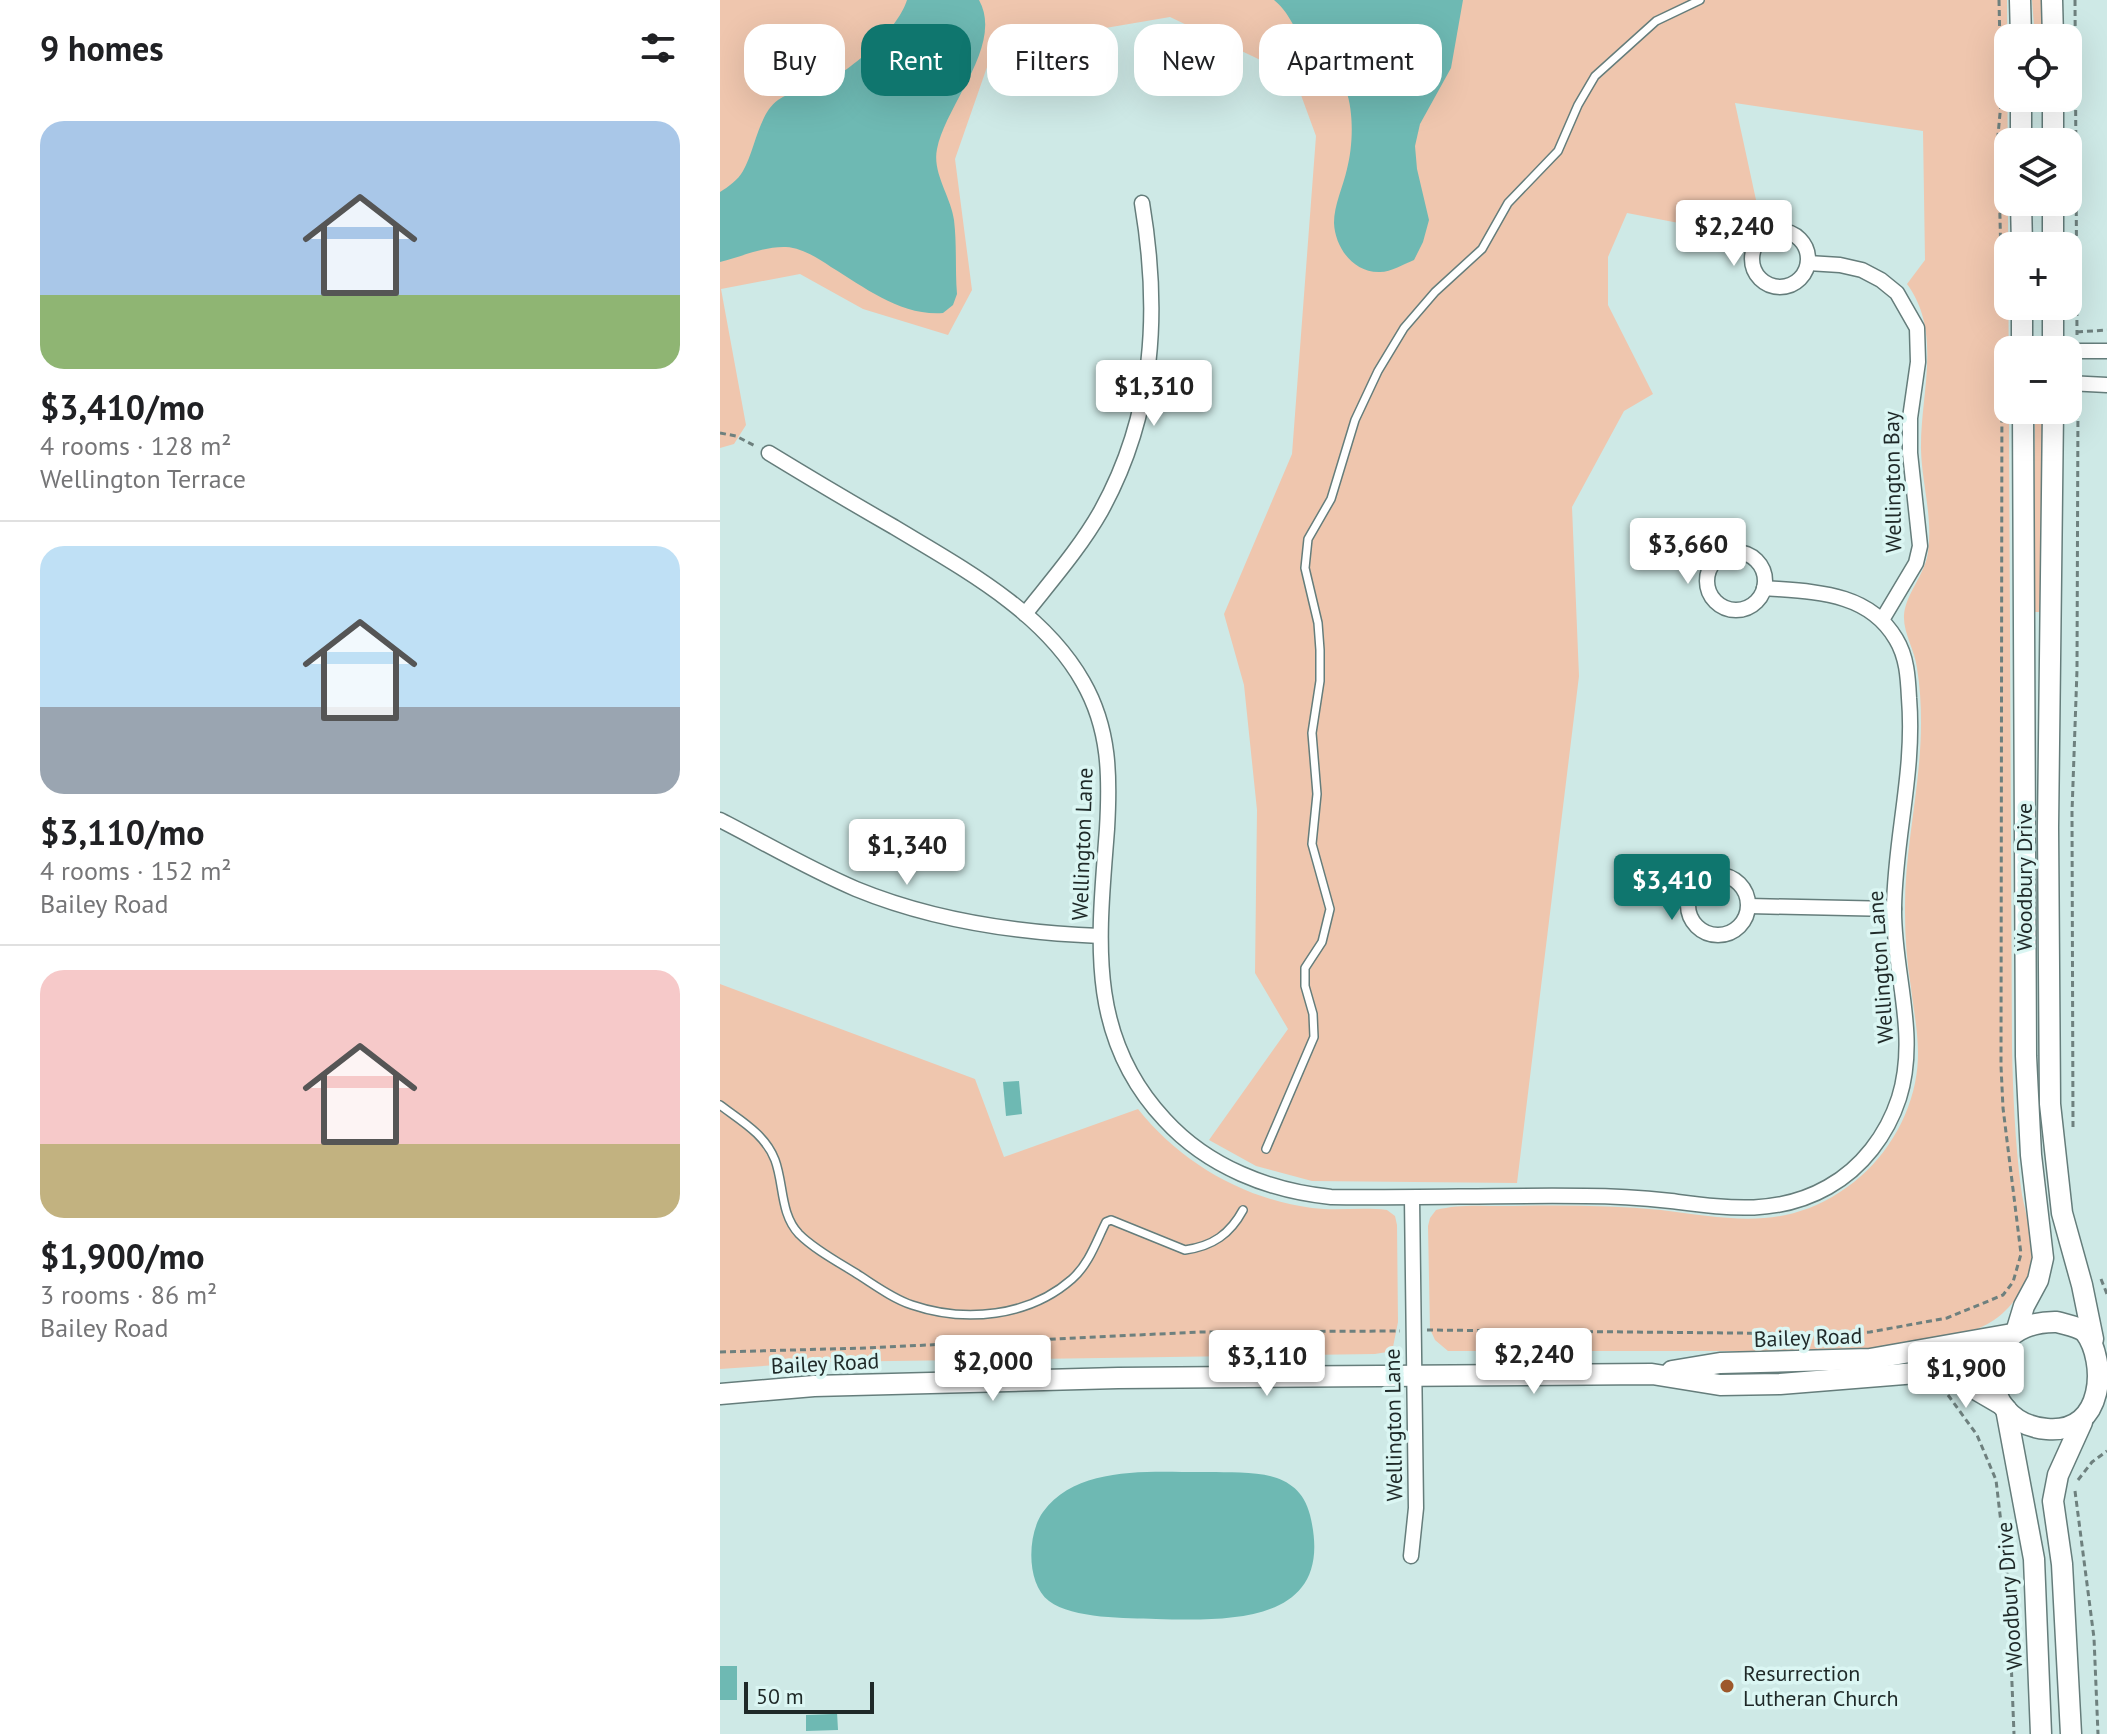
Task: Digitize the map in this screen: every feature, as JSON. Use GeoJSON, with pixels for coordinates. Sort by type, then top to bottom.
{"type":"FeatureCollection","features":[{"type":"Feature","properties":{"kind":"main road"},"geometry":{"type":"LineString","coordinates":[[2020,0],[2021,24]]}},
{"type":"Feature","properties":{"kind":"main road"},"geometry":{"type":"LineString","coordinates":[[2052,0],[2053,24]]}},
{"type":"Feature","properties":{"kind":"main road","name":"Woodbury Drive"},"geometry":{"type":"LineString","coordinates":[[2014,1331],[2038,1280],[2043,1251],[2030,1144],[2025,1041],[2023,424]]}},
{"type":"Feature","properties":{"kind":"main road","name":"Woodbury Drive"},"geometry":{"type":"LineString","coordinates":[[2053,424],[2048,827],[2050,1104],[2062,1213],[2100,1346]]}},
{"type":"Feature","properties":{"kind":"main road"},"geometry":{"type":"LineString","coordinates":[[2071,1734],[2062,1564],[2053,1501],[2058,1475],[2093,1418],[2101,1404],[2105,1366],[2100,1346],[2075,1327],[2057,1322],[2040,1323],[2014,1331],[2001,1345],[1995,1361],[1994,1385],[2004,1406],[2027,1424],[2044,1429],[2069,1427],[2093,1418]]}},
{"type":"Feature","properties":{"kind":"main road","name":"Bailey Road"},"geometry":{"type":"LineString","coordinates":[[720,1394],[867,1384],[1118,1378],[1652,1374],[1720,1363],[1870,1359],[2014,1331]]}},
{"type":"Feature","properties":{"kind":"main road","name":"Bailey Road"},"geometry":{"type":"LineString","coordinates":[[1652,1374],[1720,1385],[1780,1384],[1938,1372],[1958,1379],[2004,1406]]}},
{"type":"Feature","properties":{"kind":"main road","name":"Woodbury Drive"},"geometry":{"type":"LineString","coordinates":[[2004,1406],[2034,1559],[2041,1734]]}},
{"type":"Feature","properties":{"kind":"street"},"geometry":{"type":"LineString","coordinates":[[1025,614],[1100,512],[1132,436],[1145,385],[1150,348],[1151,260],[1142,203]]}},
{"type":"Feature","properties":{"kind":"street"},"geometry":{"type":"LineString","coordinates":[[1770,232],[1789,232],[1804,244],[1808,263],[1793,283],[1776,286],[1760,278],[1755,271],[1752,254],[1762,237],[1770,232]]}},
{"type":"Feature","properties":{"kind":"street","name":"Wellington Bay"},"geometry":{"type":"LineString","coordinates":[[1808,263],[1851,267],[1881,280],[1897,293],[1917,328],[1918,362],[1910,418],[1910,453],[1920,546],[1916,563],[1882,620]]}},
{"type":"Feature","properties":{"kind":"street"},"geometry":{"type":"LineString","coordinates":[[2082,351],[2107,351]]}},
{"type":"Feature","properties":{"kind":"street"},"geometry":{"type":"LineString","coordinates":[[2082,384],[2107,385]]}},
{"type":"Feature","properties":{"kind":"street","name":"Wellington Lane"},"geometry":{"type":"LineString","coordinates":[[769,453],[930,549],[1025,614],[1072,663],[1090,694],[1103,731],[1110,778],[1100,936],[1103,994],[1118,1047],[1141,1091],[1177,1133],[1228,1167],[1298,1194],[1412,1198],[1600,1196],[1752,1210],[1802,1200],[1849,1174],[1869,1152],[1887,1127],[1906,1072],[1906,1017],[1896,954],[1894,909],[1900,832],[1908,787],[1911,720],[1906,665],[1896,638],[1871,610],[1840,596],[1764,588]]}},
{"type":"Feature","properties":{"kind":"street"},"geometry":{"type":"LineString","coordinates":[[1738,552],[1748,554],[1762,568],[1764,588],[1755,603],[1738,610],[1728,609],[1708,591],[1708,573],[1719,557],[1738,552]]}},
{"type":"Feature","properties":{"kind":"street"},"geometry":{"type":"LineString","coordinates":[[720,820],[832,878],[918,910],[1015,929],[1100,936]]}},
{"type":"Feature","properties":{"kind":"street"},"geometry":{"type":"LineString","coordinates":[[1724,875],[1742,886],[1749,906],[1743,923],[1727,934],[1717,936],[1700,929],[1693,922],[1688,904],[1695,886],[1703,879],[1724,875]]}},
{"type":"Feature","properties":{"kind":"street"},"geometry":{"type":"LineString","coordinates":[[1749,906],[1894,909]]}},
{"type":"Feature","properties":{"kind":"street","name":"Wellington Lane"},"geometry":{"type":"LineString","coordinates":[[1411,1556],[1416,1508],[1412,1198]]}},
{"type":"Feature","properties":{"kind":"lane"},"geometry":{"type":"LineString","coordinates":[[1266,1149],[1314,1037],[1305,968],[1322,942],[1330,909],[1312,844],[1317,794],[1312,733],[1320,681],[1320,650],[1318,623],[1305,568],[1308,539],[1331,499],[1355,420],[1388,352],[1404,328],[1435,292],[1482,249],[1508,203],[1558,151],[1578,105],[1595,76],[1649,26],[1673,11],[1700,0]]}},
{"type":"Feature","properties":{"kind":"lane"},"geometry":{"type":"LineString","coordinates":[[720,1105],[755,1130],[767,1145],[777,1169],[784,1206],[800,1234],[834,1260],[892,1295],[909,1304],[932,1310],[965,1314],[995,1313],[1033,1304],[1056,1292],[1082,1269],[1106,1222],[1111,1220],[1185,1250],[1222,1238],[1243,1210]]}},
{"type":"Feature","properties":{"kind":"path"},"geometry":{"type":"LineString","coordinates":[[1999,0],[2009,232]]}},
{"type":"Feature","properties":{"kind":"path"},"geometry":{"type":"LineString","coordinates":[[2075,0],[2076,336]]}},
{"type":"Feature","properties":{"kind":"path"},"geometry":{"type":"LineString","coordinates":[[2077,332],[2107,330]]}},
{"type":"Feature","properties":{"kind":"path"},"geometry":{"type":"LineString","coordinates":[[1433,1330],[1870,1332],[1947,1318],[2003,1295],[2013,1282],[2021,1254],[2003,1108],[2001,1066],[2002,332]]}},
{"type":"Feature","properties":{"kind":"path"},"geometry":{"type":"LineString","coordinates":[[2073,1134],[2072,812],[2078,622],[2074,424]]}},
{"type":"Feature","properties":{"kind":"path"},"geometry":{"type":"LineString","coordinates":[[720,433],[740,437],[769,453]]}},
{"type":"Feature","properties":{"kind":"path"},"geometry":{"type":"LineString","coordinates":[[720,1352],[1200,1332],[1393,1331]]}},
{"type":"Feature","properties":{"kind":"path"},"geometry":{"type":"LineString","coordinates":[[1946,1393],[1977,1435],[1996,1480],[2008,1583],[2014,1734]]}},
{"type":"Feature","properties":{"kind":"path"},"geometry":{"type":"LineString","coordinates":[[2098,1734],[2090,1598],[2075,1502],[2077,1482],[2083,1471],[2107,1451]]}},
{"type":"Feature","properties":{"kind":"shaded area"},"geometry":{"type":"Polygon","coordinates":[[[720,0],[2007,0],[2007,24],[1994,24],[1994,112],[2008,112],[2008,128],[1994,128],[1994,216],[2008,216],[2008,232],[1994,232],[1994,320],[2009,320],[2009,336],[1994,336],[1994,424],[2009,424],[2012,1048],[2017,1153],[2032,1256],[2026,1281],[2017,1296],[1994,1320],[1951,1338],[1896,1349],[1838,1353],[1448,1351],[1435,1340],[1430,1329],[1428,1226],[1436,1210],[1470,1206],[1582,1206],[1641,1208],[1731,1218],[1774,1217],[1818,1204],[1854,1182],[1878,1159],[1905,1115],[1915,1083],[1918,1058],[1906,950],[1905,889],[1921,723],[1917,668],[1904,615],[1926,560],[1929,539],[1921,450],[1927,343],[1918,303],[1907,284],[1925,260],[1923,131],[1735,103],[1761,223],[1746,236],[1627,213],[1608,257],[1608,305],[1653,394],[1624,411],[1572,507],[1579,676],[1517,1183],[1312,1181],[1256,1166],[1209,1140],[1288,1029],[1255,973],[1257,810],[1244,685],[1224,614],[1292,454],[1316,136],[1301,96],[1442,96],[1442,24],[1259,24],[1259,59],[1243,52],[1243,24],[1185,24],[1170,17],[1118,26],[987,24],[987,67],[955,159],[972,290],[948,335],[863,309],[800,274],[721,289],[746,425],[734,444],[720,448],[720,0]]]}},
{"type":"Feature","properties":{"kind":"shaded area"},"geometry":{"type":"Polygon","coordinates":[[[2032,0],[2042,0],[2042,24],[2034,24],[2032,0]]]}},
{"type":"Feature","properties":{"kind":"shaded area"},"geometry":{"type":"Polygon","coordinates":[[[2035,424],[2042,424],[2040,612],[2033,612],[2035,424]]]}},
{"type":"Feature","properties":{"kind":"shaded area"},"geometry":{"type":"Polygon","coordinates":[[[720,984],[975,1079],[1004,1157],[1138,1109],[1194,1162],[1238,1187],[1312,1208],[1387,1210],[1395,1216],[1397,1225],[1398,1322],[1393,1347],[1387,1352],[1375,1354],[820,1362],[720,1369],[720,984]]]}},
{"type":"Feature","properties":{"kind":"water"},"geometry":{"type":"Polygon","coordinates":[[[907,0],[979,0],[985,17],[984,36],[971,74],[971,24],[894,24],[907,0]]]}},
{"type":"Feature","properties":{"kind":"water"},"geometry":{"type":"Polygon","coordinates":[[[1274,0],[1463,0],[1451,68],[1442,84],[1442,24],[1293,24],[1274,0]]]}},
{"type":"Feature","properties":{"kind":"water"},"geometry":{"type":"Polygon","coordinates":[[[861,58],[861,96],[960,96],[942,132],[936,158],[952,211],[955,239],[957,294],[953,305],[943,313],[927,313],[898,305],[870,292],[804,251],[792,248],[769,248],[720,262],[720,192],[743,171],[766,114],[786,96],[845,96],[845,70],[861,58]]]}},
{"type":"Feature","properties":{"kind":"water"},"geometry":{"type":"Polygon","coordinates":[[[1348,96],[1436,96],[1420,124],[1415,146],[1429,220],[1414,260],[1389,271],[1370,271],[1354,263],[1342,249],[1335,232],[1335,210],[1350,150],[1348,96]]]}},
{"type":"Feature","properties":{"kind":"water"},"geometry":{"type":"Polygon","coordinates":[[[1019,1081],[1022,1114],[1006,1116],[1003,1082],[1019,1081]]]}},
{"type":"Feature","properties":{"kind":"water"},"geometry":{"type":"Polygon","coordinates":[[[1239,1472],[1283,1481],[1304,1499],[1310,1515],[1314,1551],[1308,1578],[1293,1596],[1271,1609],[1245,1616],[1185,1620],[1086,1614],[1059,1607],[1041,1593],[1031,1558],[1034,1533],[1043,1512],[1058,1496],[1077,1485],[1120,1474],[1239,1472]]]}},
{"type":"Feature","properties":{"kind":"water"},"geometry":{"type":"Polygon","coordinates":[[[720,1666],[737,1666],[737,1700],[720,1700],[720,1666]]]}},
{"type":"Feature","properties":{"kind":"water"},"geometry":{"type":"Polygon","coordinates":[[[837,1712],[838,1730],[806,1731],[806,1715],[837,1712]]]}},
{"type":"Feature","properties":{"kind":"place","name":"Resurrection Lutheran Church"},"geometry":{"type":"Point","coordinates":[1727,1686]}}]}
